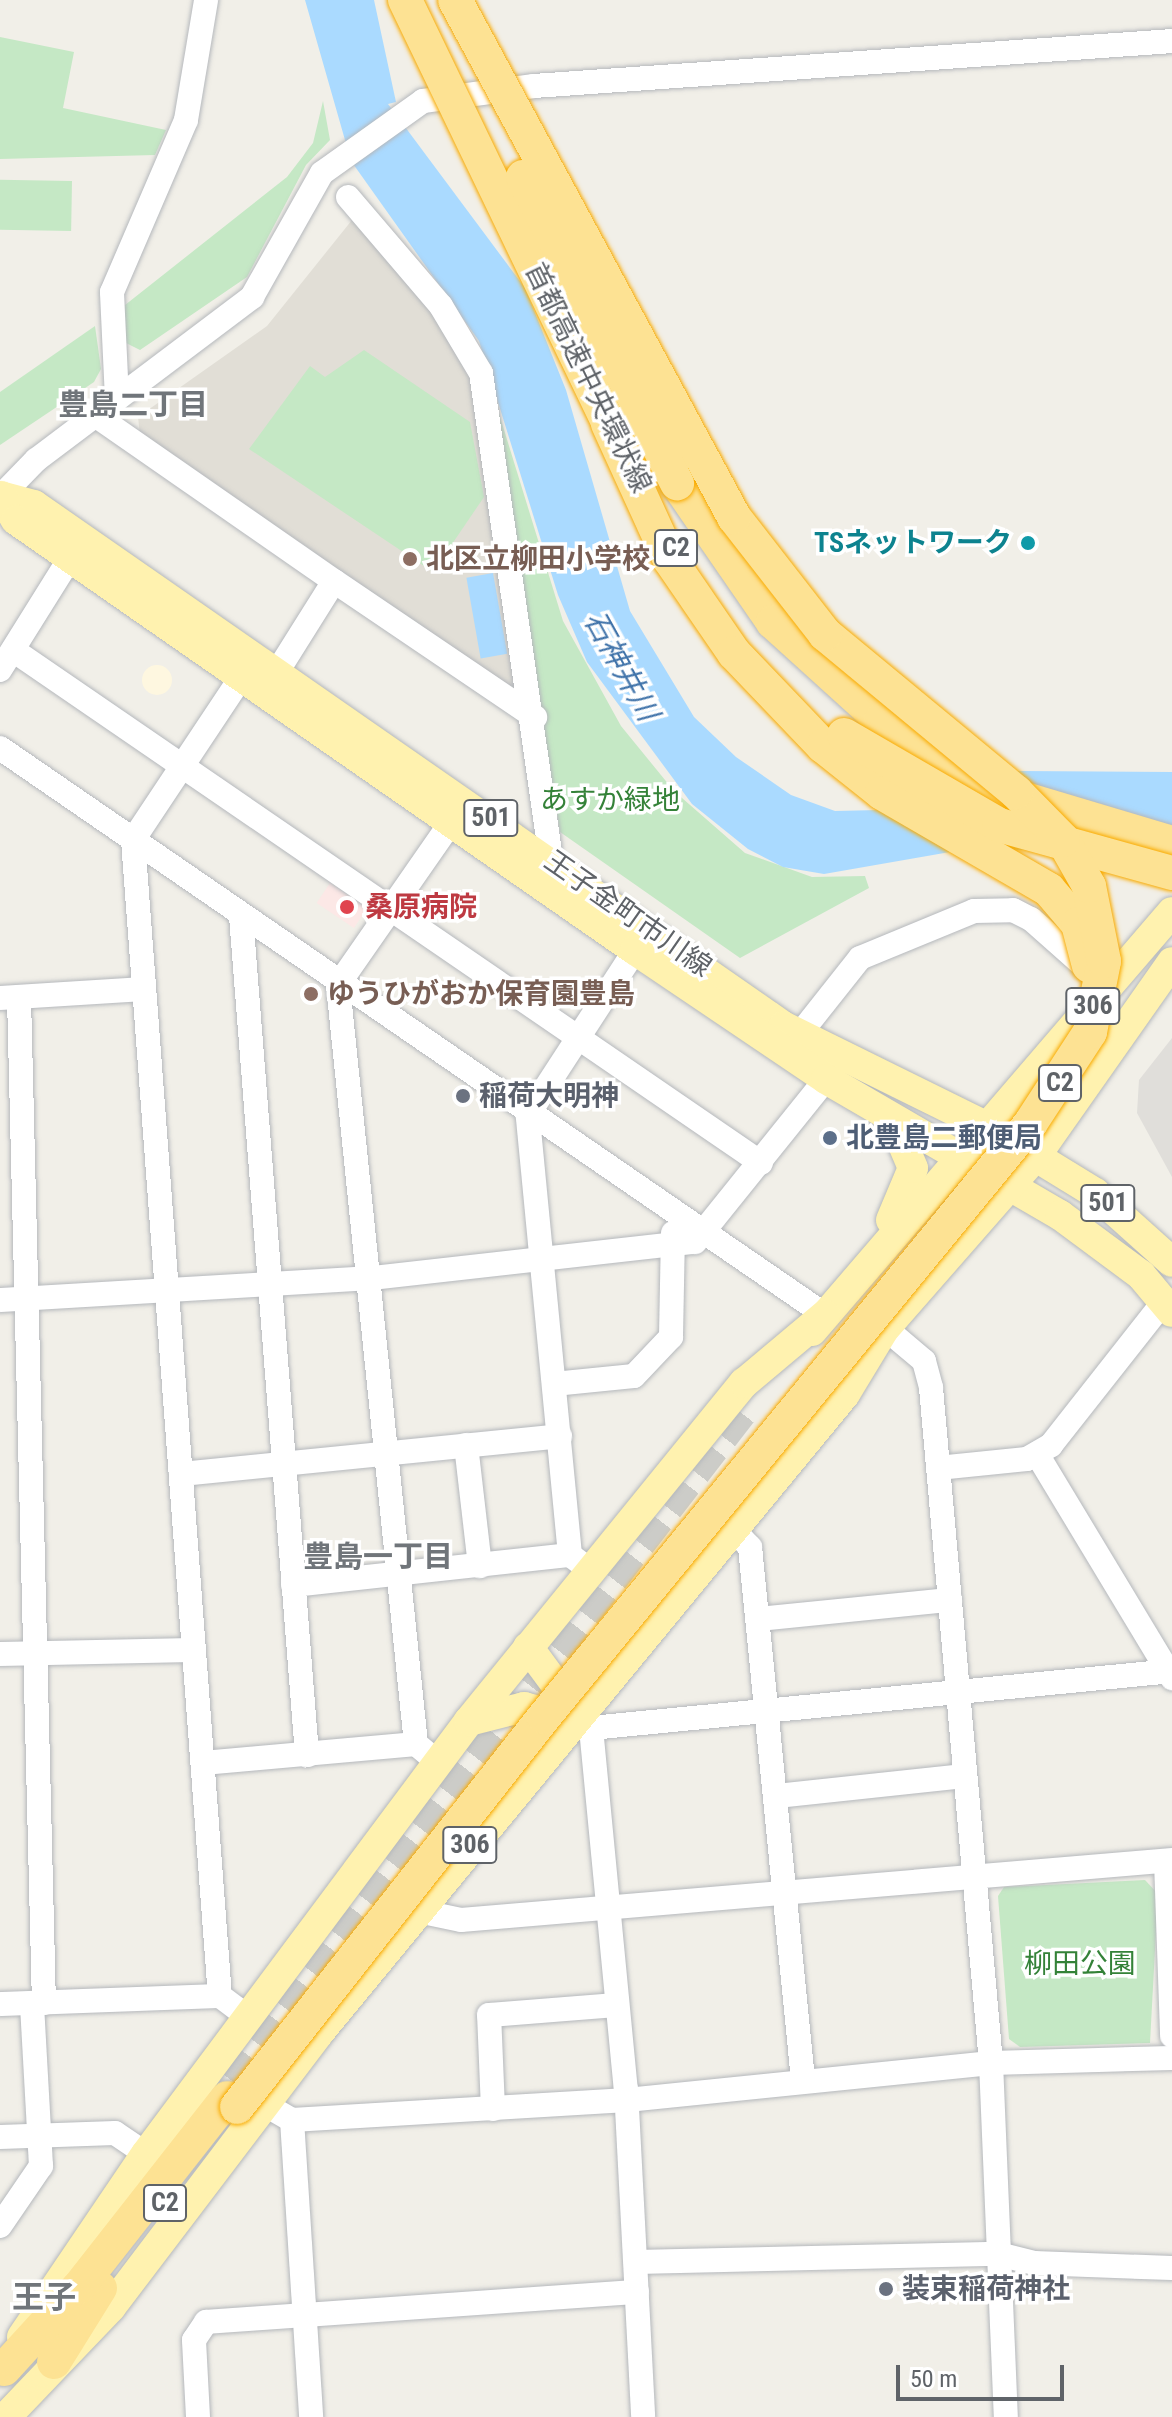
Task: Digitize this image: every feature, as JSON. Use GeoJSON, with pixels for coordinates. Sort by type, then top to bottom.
{"type":"FeatureCollection","features":[{"type":"Feature","properties":{"kind":"highway","name":"首都高速中央環状線"},"geometry":{"type":"LineString","coordinates":[[405,0],[608,424],[727,623],[839,732],[999,825],[1172,873]]}},
{"type":"Feature","properties":{"kind":"highway","name":"首都高速中央環状線"},"geometry":{"type":"LineString","coordinates":[[438,0],[652,437],[773,622],[859,703],[949,764],[1044,808],[1172,843]]}},
{"type":"Feature","properties":{"kind":"highway","name":"C2"},"geometry":{"type":"LineString","coordinates":[[86,2293],[243,2103],[544,1717],[1030,1124],[1090,1032],[1104,961],[1089,886],[1063,840],[1016,792],[857,664],[757,552],[669,408],[455,0]]}},
{"type":"Feature","properties":{"kind":"highway","name":"C2"},"geometry":{"type":"LineString","coordinates":[[243,2103],[486,1765],[965,1193],[1068,1048],[1086,1004],[1087,944],[1065,906],[1012,865],[882,793],[823,746],[734,653],[670,560],[608,424]]}},
{"type":"Feature","properties":{"kind":"highway"},"geometry":{"type":"LineString","coordinates":[[2,2371],[86,2293]]}},
{"type":"Feature","properties":{"kind":"highway"},"geometry":{"type":"LineString","coordinates":[[46,2372],[86,2293]]}},
{"type":"Feature","properties":{"kind":"main road","name":"王子金町市川線"},"geometry":{"type":"LineString","coordinates":[[0,496],[16,520],[240,679],[459,811],[551,860],[799,1035],[989,1128]]}},
{"type":"Feature","properties":{"kind":"main road","name":"王子金町市川線"},"geometry":{"type":"LineString","coordinates":[[0,496],[34,505],[277,672],[635,950],[826,1079],[962,1156]]}},
{"type":"Feature","properties":{"kind":"main road","name":"306"},"geometry":{"type":"LineString","coordinates":[[748,1405],[1172,912]]}},
{"type":"Feature","properties":{"kind":"main road","name":"306"},"geometry":{"type":"LineString","coordinates":[[787,1440],[1035,1157],[1172,962]]}},
{"type":"Feature","properties":{"kind":"main road"},"geometry":{"type":"LineString","coordinates":[[855,1280],[912,1176],[908,1143],[891,1117]]}},
{"type":"Feature","properties":{"kind":"main road","name":"501"},"geometry":{"type":"LineString","coordinates":[[989,1128],[1095,1193],[1172,1262]]}},
{"type":"Feature","properties":{"kind":"main road","name":"501"},"geometry":{"type":"LineString","coordinates":[[962,1156],[1114,1253],[1168,1306]]}},
{"type":"Feature","properties":{"kind":"main road","name":"306"},"geometry":{"type":"LineString","coordinates":[[2,2371],[54,2282],[247,2016],[427,1752],[469,1721],[528,1647],[580,1562],[744,1383],[825,1315]]}},
{"type":"Feature","properties":{"kind":"main road","name":"306"},"geometry":{"type":"LineString","coordinates":[[6,2417],[111,2307],[243,2103],[418,1911],[551,1743],[584,1720],[733,1529],[845,1394],[885,1328]]}},
{"type":"Feature","properties":{"kind":"main road"},"geometry":{"type":"LineString","coordinates":[[528,1647],[584,1720]]}},
{"type":"Feature","properties":{"kind":"main road"},"geometry":{"type":"LineString","coordinates":[[469,1721],[524,1707],[548,1723],[551,1743]]}},
{"type":"Feature","properties":{"kind":"main road","name":"306"},"geometry":{"type":"LineString","coordinates":[[25,2417],[46,2372]]}},
{"type":"Feature","properties":{"kind":"street"},"geometry":{"type":"LineString","coordinates":[[117,399],[112,292],[186,120],[206,0]]}},
{"type":"Feature","properties":{"kind":"street"},"geometry":{"type":"LineString","coordinates":[[0,496],[95,415],[259,291],[335,160],[405,109],[534,86],[1172,41]]}},
{"type":"Feature","properties":{"kind":"street"},"geometry":{"type":"LineString","coordinates":[[348,197],[441,306],[481,373],[535,717],[551,860]]}},
{"type":"Feature","properties":{"kind":"street"},"geometry":{"type":"LineString","coordinates":[[95,415],[535,717]]}},
{"type":"Feature","properties":{"kind":"street"},"geometry":{"type":"LineString","coordinates":[[70,558],[6,660],[182,768],[761,1163]]}},
{"type":"Feature","properties":{"kind":"street"},"geometry":{"type":"LineString","coordinates":[[277,672],[334,581]]}},
{"type":"Feature","properties":{"kind":"street"},"geometry":{"type":"LineString","coordinates":[[220,1996],[133,840],[240,679]]}},
{"type":"Feature","properties":{"kind":"street"},"geometry":{"type":"LineString","coordinates":[[0,748],[338,985],[825,1315]]}},
{"type":"Feature","properties":{"kind":"street"},"geometry":{"type":"LineString","coordinates":[[203,1763],[307,1755],[427,1752],[402,1575],[338,985],[459,811]]}},
{"type":"Feature","properties":{"kind":"street"},"geometry":{"type":"LineString","coordinates":[[799,1035],[860,958],[974,911],[1013,910],[1031,919],[1108,988]]}},
{"type":"Feature","properties":{"kind":"street"},"geometry":{"type":"LineString","coordinates":[[241,916],[274,1285],[307,1755]]}},
{"type":"Feature","properties":{"kind":"street"},"geometry":{"type":"LineString","coordinates":[[293,1585],[480,1566],[580,1562],[560,1436],[528,1115],[577,1035],[635,950]]}},
{"type":"Feature","properties":{"kind":"street"},"geometry":{"type":"LineString","coordinates":[[0,2226],[41,2166],[27,1299],[9,998],[144,989]]}},
{"type":"Feature","properties":{"kind":"street"},"geometry":{"type":"LineString","coordinates":[[0,1300],[372,1278],[541,1263],[670,1248],[695,1242],[826,1079]]}},
{"type":"Feature","properties":{"kind":"street"},"geometry":{"type":"LineString","coordinates":[[554,1384],[634,1376],[671,1337],[670,1248],[680,1216]]}},
{"type":"Feature","properties":{"kind":"street"},"geometry":{"type":"LineString","coordinates":[[938,1468],[1037,1454],[1168,1306]]}},
{"type":"Feature","properties":{"kind":"street"},"geometry":{"type":"LineString","coordinates":[[885,1328],[924,1361],[938,1468],[991,2063],[1006,2417]]}},
{"type":"Feature","properties":{"kind":"street"},"geometry":{"type":"LineString","coordinates":[[181,1474],[560,1436]]}},
{"type":"Feature","properties":{"kind":"street"},"geometry":{"type":"LineString","coordinates":[[466,1445],[480,1566]]}},
{"type":"Feature","properties":{"kind":"street"},"geometry":{"type":"LineString","coordinates":[[643,2417],[627,2100],[584,1720],[767,1712],[1171,1674],[1037,1454]]}},
{"type":"Feature","properties":{"kind":"street"},"geometry":{"type":"LineString","coordinates":[[733,1529],[750,1547],[787,1891],[803,2080]]}},
{"type":"Feature","properties":{"kind":"street"},"geometry":{"type":"LineString","coordinates":[[758,1619],[950,1600]]}},
{"type":"Feature","properties":{"kind":"street"},"geometry":{"type":"LineString","coordinates":[[0,1654],[192,1650]]}},
{"type":"Feature","properties":{"kind":"street"},"geometry":{"type":"LineString","coordinates":[[777,1796],[964,1776]]}},
{"type":"Feature","properties":{"kind":"street"},"geometry":{"type":"LineString","coordinates":[[418,1911],[461,1920],[972,1872],[1169,1860],[1172,2036]]}},
{"type":"Feature","properties":{"kind":"street"},"geometry":{"type":"LineString","coordinates":[[0,2004],[220,1996],[247,2016]]}},
{"type":"Feature","properties":{"kind":"street"},"geometry":{"type":"LineString","coordinates":[[493,2109],[489,2015],[617,2005]]}},
{"type":"Feature","properties":{"kind":"street"},"geometry":{"type":"LineString","coordinates":[[243,2103],[292,2120],[627,2100],[991,2063],[1172,2058]]}},
{"type":"Feature","properties":{"kind":"street"},"geometry":{"type":"LineString","coordinates":[[292,2120],[307,2312],[311,2417]]}},
{"type":"Feature","properties":{"kind":"street"},"geometry":{"type":"LineString","coordinates":[[0,2137],[115,2133],[146,2154]]}},
{"type":"Feature","properties":{"kind":"street"},"geometry":{"type":"LineString","coordinates":[[636,2262],[998,2254],[1034,2263],[1172,2268]]}},
{"type":"Feature","properties":{"kind":"street"},"geometry":{"type":"LineString","coordinates":[[198,2417],[194,2340],[206,2322],[307,2312],[637,2292]]}},
{"type":"Feature","properties":{"kind":"shaded area","name":"北区立柳田小学校"},"geometry":{"type":"Polygon","coordinates":[[[352,220],[458,339],[469,369],[524,684],[509,693],[140,435],[138,417],[267,326],[352,220]]]}},
{"type":"Feature","properties":{"kind":"shaded area"},"geometry":{"type":"Polygon","coordinates":[[[157,665],[163,666],[171,674],[171,686],[163,694],[157,695],[151,694],[143,686],[142,680],[143,674],[151,666],[157,665]]]}},
{"type":"Feature","properties":{"kind":"shaded area","name":"桑原病院"},"geometry":{"type":"Polygon","coordinates":[[[330,883],[367,908],[354,928],[317,903],[330,883]]]}},
{"type":"Feature","properties":{"kind":"shaded area"},"geometry":{"type":"Polygon","coordinates":[[[1172,1038],[1172,1177],[1137,1113],[1139,1080],[1172,1038]]]}},
{"type":"Feature","properties":{"kind":"green space"},"geometry":{"type":"Polygon","coordinates":[[[0,37],[74,52],[63,108],[166,130],[155,155],[0,159],[0,37]]]}},
{"type":"Feature","properties":{"kind":"green space"},"geometry":{"type":"Polygon","coordinates":[[[323,101],[330,140],[306,165],[247,277],[140,350],[122,341],[120,309],[287,177],[313,143],[323,101]]]}},
{"type":"Feature","properties":{"kind":"green space"},"geometry":{"type":"Polygon","coordinates":[[[0,180],[72,181],[71,231],[0,230],[0,180]]]}},
{"type":"Feature","properties":{"kind":"green space"},"geometry":{"type":"Polygon","coordinates":[[[95,326],[101,369],[94,382],[0,445],[0,392],[95,326]]]}},
{"type":"Feature","properties":{"kind":"green space"},"geometry":{"type":"Polygon","coordinates":[[[364,350],[470,422],[484,497],[433,572],[249,449],[310,366],[325,377],[364,350]]]}},
{"type":"Feature","properties":{"kind":"green space","name":"あすか緑地"},"geometry":{"type":"Polygon","coordinates":[[[488,378],[563,621],[621,726],[674,791],[745,853],[812,877],[865,876],[869,888],[740,958],[560,832],[488,378]]]}},
{"type":"Feature","properties":{"kind":"green space","name":"柳田公園"},"geometry":{"type":"Polygon","coordinates":[[[1145,1880],[1158,1894],[1150,2043],[1020,2047],[1009,2039],[998,1896],[1004,1887],[1145,1880]]]}},
{"type":"Feature","properties":{"kind":"water","name":"石神井川"},"geometry":{"type":"Polygon","coordinates":[[[305,0],[374,0],[396,102],[388,104],[525,288],[566,390],[630,611],[694,717],[736,757],[791,795],[835,811],[879,810],[1018,771],[1172,772],[1172,845],[950,852],[824,874],[783,867],[748,849],[692,804],[587,662],[558,595],[479,341],[351,161],[305,0]]]}},
{"type":"Feature","properties":{"kind":"water"},"geometry":{"type":"Polygon","coordinates":[[[493,573],[507,654],[481,658],[466,578],[493,573]]]}},
{"type":"Feature","properties":{"kind":"tunnel"},"geometry":{"type":"LineString","coordinates":[[200,2113],[748,1405]]}},
{"type":"Feature","properties":{"kind":"place","name":"TSネットワーク"},"geometry":{"type":"Point","coordinates":[1028,543]}},
{"type":"Feature","properties":{"kind":"place","name":"北区立柳田小学校"},"geometry":{"type":"Point","coordinates":[410,559]}},
{"type":"Feature","properties":{"kind":"place","name":"桑原病院"},"geometry":{"type":"Point","coordinates":[347,907]}},
{"type":"Feature","properties":{"kind":"place","name":"ゆうひがおか保育園豊島"},"geometry":{"type":"Point","coordinates":[311,994]}},
{"type":"Feature","properties":{"kind":"place","name":"稲荷大明神"},"geometry":{"type":"Point","coordinates":[463,1096]}},
{"type":"Feature","properties":{"kind":"place","name":"北豊島二郵便局"},"geometry":{"type":"Point","coordinates":[830,1138]}},
{"type":"Feature","properties":{"kind":"place","name":"装束稲荷神社"},"geometry":{"type":"Point","coordinates":[886,2289]}},
{"type":"Feature","properties":{"kind":"district","name":"豊島二丁目"},"geometry":{"type":"Point","coordinates":[133,405]}},
{"type":"Feature","properties":{"kind":"district","name":"豊島一丁目"},"geometry":{"type":"Point","coordinates":[378,1557]}},
{"type":"Feature","properties":{"kind":"district","name":"王子"},"geometry":{"type":"Point","coordinates":[44,2297]}}]}
